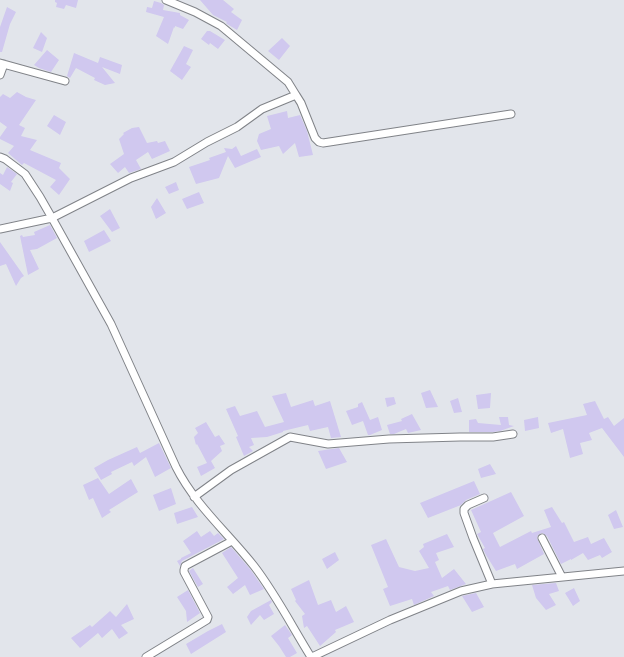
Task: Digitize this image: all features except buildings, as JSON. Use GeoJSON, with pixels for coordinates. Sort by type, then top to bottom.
{"type":"FeatureCollection","features":[{"type":"Feature","properties":{"kind":"street"},"geometry":{"type":"LineString","coordinates":[[166,0],[195,12],[221,26],[288,82],[301,103],[315,138],[319,142],[323,143],[510,114]]}},
{"type":"Feature","properties":{"kind":"street"},"geometry":{"type":"LineString","coordinates":[[0,76],[2,64],[65,81]]}},
{"type":"Feature","properties":{"kind":"street"},"geometry":{"type":"LineString","coordinates":[[0,230],[52,218],[132,178],[174,162],[237,126],[262,109],[296,95]]}},
{"type":"Feature","properties":{"kind":"street"},"geometry":{"type":"LineString","coordinates":[[0,157],[24,174],[40,196],[111,324],[186,486],[262,577],[312,657],[399,616],[461,591],[492,584],[624,571]]}},
{"type":"Feature","properties":{"kind":"street"},"geometry":{"type":"LineString","coordinates":[[194,497],[231,470],[290,437],[328,444],[398,439],[493,437],[513,434]]}},
{"type":"Feature","properties":{"kind":"street"},"geometry":{"type":"LineString","coordinates":[[484,498],[468,505],[464,509],[464,513],[492,584]]}},
{"type":"Feature","properties":{"kind":"street"},"geometry":{"type":"LineString","coordinates":[[542,538],[562,576]]}},
{"type":"Feature","properties":{"kind":"street"},"geometry":{"type":"LineString","coordinates":[[146,657],[207,620],[208,617],[184,572],[184,568],[232,541]]}}]}
